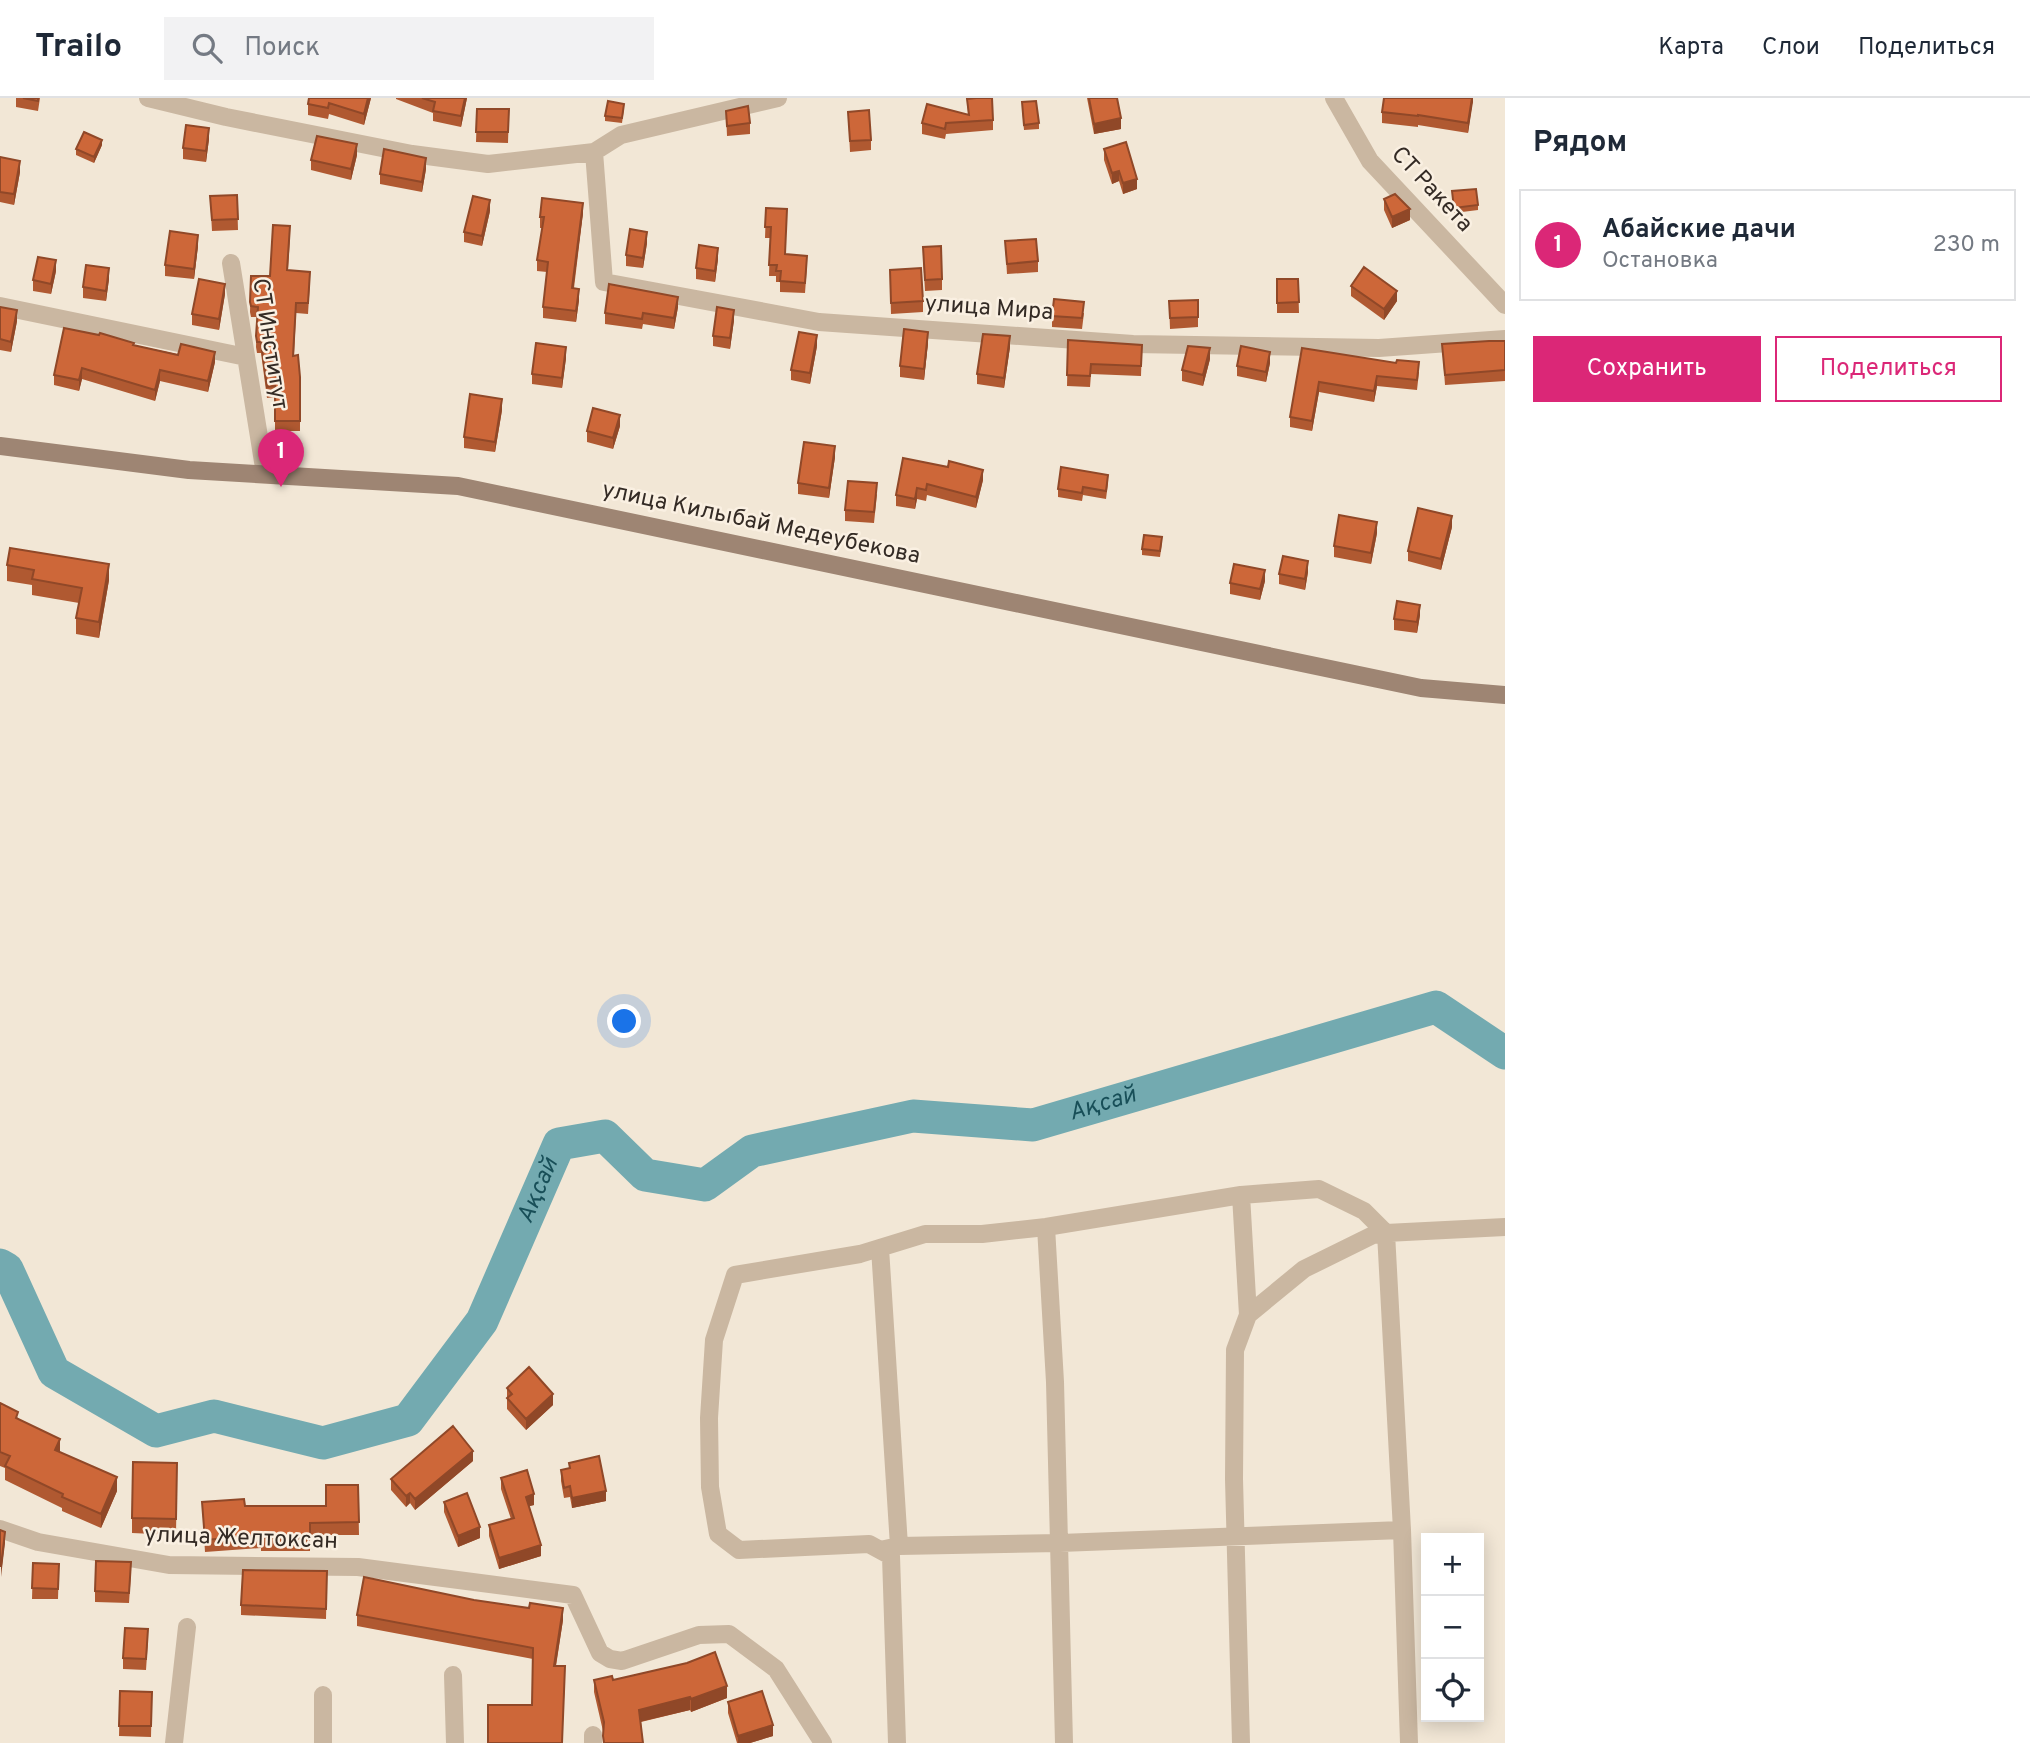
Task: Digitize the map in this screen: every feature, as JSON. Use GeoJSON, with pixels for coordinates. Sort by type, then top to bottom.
{"type":"FeatureCollection","features":[{"type":"Feature","properties":{"kind":"main road","name":"улица Килыбай Медеубекова"},"geometry":{"type":"LineString","coordinates":[[0,446],[189,470],[458,486],[1421,688],[1505,695]]}},
{"type":"Feature","properties":{"kind":"street"},"geometry":{"type":"LineString","coordinates":[[148,98],[226,117],[412,155],[488,164],[594,152],[621,135],[778,98]]}},
{"type":"Feature","properties":{"kind":"street","name":"СТ Ракета"},"geometry":{"type":"LineString","coordinates":[[1334,98],[1370,161],[1505,305]]}},
{"type":"Feature","properties":{"kind":"street","name":"улица Мира"},"geometry":{"type":"LineString","coordinates":[[594,152],[604,282],[819,322],[1133,344],[1379,348],[1505,339]]}},
{"type":"Feature","properties":{"kind":"street","name":"СТ Институт"},"geometry":{"type":"LineString","coordinates":[[231,263],[265,474]]}},
{"type":"Feature","properties":{"kind":"street"},"geometry":{"type":"LineString","coordinates":[[0,306],[246,357]]}},
{"type":"Feature","properties":{"kind":"street"},"geometry":{"type":"LineString","coordinates":[[897,1743],[891,1556],[869,1544],[739,1550],[718,1534],[710,1487],[709,1418],[714,1340],[735,1275],[847,1257],[925,1234],[982,1234],[1046,1227],[1241,1195],[1319,1189],[1364,1211],[1386,1233],[1402,1530],[1409,1743]]}},
{"type":"Feature","properties":{"kind":"street"},"geometry":{"type":"LineString","coordinates":[[1241,1195],[1248,1315],[1235,1350],[1234,1479],[1241,1743]]}},
{"type":"Feature","properties":{"kind":"street"},"geometry":{"type":"LineString","coordinates":[[1046,1227],[1055,1382],[1065,1743]]}},
{"type":"Feature","properties":{"kind":"street"},"geometry":{"type":"LineString","coordinates":[[1248,1315],[1304,1269],[1373,1235],[1505,1227]]}},
{"type":"Feature","properties":{"kind":"street"},"geometry":{"type":"LineString","coordinates":[[880,1248],[899,1546]]}},
{"type":"Feature","properties":{"kind":"street","name":"улица Желтоксан"},"geometry":{"type":"LineString","coordinates":[[0,1529],[37,1542],[169,1565],[358,1567],[573,1595],[600,1653],[610,1659],[622,1661],[699,1634],[729,1634],[776,1669],[823,1743]]}},
{"type":"Feature","properties":{"kind":"street"},"geometry":{"type":"LineString","coordinates":[[880,1550],[899,1546],[1060,1543],[1402,1530]]}},
{"type":"Feature","properties":{"kind":"street"},"geometry":{"type":"LineString","coordinates":[[174,1743],[187,1627]]}},
{"type":"Feature","properties":{"kind":"street"},"geometry":{"type":"LineString","coordinates":[[453,1675],[454,1743]]}},
{"type":"Feature","properties":{"kind":"street"},"geometry":{"type":"LineString","coordinates":[[323,1695],[323,1743]]}},
{"type":"Feature","properties":{"kind":"building"},"geometry":{"type":"Polygon","coordinates":[[[309,98],[368,98],[364,114],[329,103],[328,108],[308,104],[309,98]]]}},
{"type":"Feature","properties":{"kind":"building"},"geometry":{"type":"Polygon","coordinates":[[[422,98],[465,98],[461,116],[433,111],[435,102],[422,98]]]}},
{"type":"Feature","properties":{"kind":"building"},"geometry":{"type":"Polygon","coordinates":[[[992,98],[993,120],[946,123],[945,129],[922,123],[927,104],[969,115],[967,99],[992,98]]]}},
{"type":"Feature","properties":{"kind":"building"},"geometry":{"type":"Polygon","coordinates":[[[1089,98],[1117,98],[1121,118],[1094,124],[1089,98]]]}},
{"type":"Feature","properties":{"kind":"building"},"geometry":{"type":"Polygon","coordinates":[[[1384,98],[1472,98],[1468,123],[1382,112],[1384,98]]]}},
{"type":"Feature","properties":{"kind":"building"},"geometry":{"type":"Polygon","coordinates":[[[608,101],[624,104],[622,118],[605,116],[608,101]]]}},
{"type":"Feature","properties":{"kind":"building"},"geometry":{"type":"Polygon","coordinates":[[[1036,101],[1039,123],[1024,125],[1022,102],[1036,101]]]}},
{"type":"Feature","properties":{"kind":"building"},"geometry":{"type":"Polygon","coordinates":[[[748,106],[750,123],[727,126],[726,111],[748,106]]]}},
{"type":"Feature","properties":{"kind":"building"},"geometry":{"type":"Polygon","coordinates":[[[477,109],[509,109],[508,132],[476,132],[477,109]]]}},
{"type":"Feature","properties":{"kind":"building"},"geometry":{"type":"Polygon","coordinates":[[[869,110],[871,140],[850,141],[848,112],[869,110]]]}},
{"type":"Feature","properties":{"kind":"building"},"geometry":{"type":"Polygon","coordinates":[[[186,125],[209,128],[206,151],[183,148],[186,125]]]}},
{"type":"Feature","properties":{"kind":"building"},"geometry":{"type":"Polygon","coordinates":[[[84,132],[102,140],[94,157],[76,149],[84,132]]]}},
{"type":"Feature","properties":{"kind":"building"},"geometry":{"type":"Polygon","coordinates":[[[317,136],[357,144],[351,169],[311,160],[317,136]]]}},
{"type":"Feature","properties":{"kind":"building"},"geometry":{"type":"Polygon","coordinates":[[[1126,142],[1137,179],[1123,183],[1119,171],[1112,173],[1104,149],[1126,142]]]}},
{"type":"Feature","properties":{"kind":"building"},"geometry":{"type":"Polygon","coordinates":[[[384,149],[426,158],[422,182],[380,174],[384,149]]]}},
{"type":"Feature","properties":{"kind":"building"},"geometry":{"type":"Polygon","coordinates":[[[0,157],[20,161],[14,194],[0,192],[0,157]]]}},
{"type":"Feature","properties":{"kind":"building"},"geometry":{"type":"Polygon","coordinates":[[[1476,189],[1478,205],[1454,208],[1452,191],[1476,189]]]}},
{"type":"Feature","properties":{"kind":"building"},"geometry":{"type":"Polygon","coordinates":[[[1395,194],[1410,209],[1392,217],[1384,199],[1395,194]]]}},
{"type":"Feature","properties":{"kind":"building"},"geometry":{"type":"Polygon","coordinates":[[[237,195],[238,219],[212,220],[210,196],[237,195]]]}},
{"type":"Feature","properties":{"kind":"building"},"geometry":{"type":"Polygon","coordinates":[[[473,196],[490,200],[482,236],[464,232],[473,196]]]}},
{"type":"Feature","properties":{"kind":"building"},"geometry":{"type":"Polygon","coordinates":[[[542,198],[583,203],[572,288],[579,289],[576,311],[543,307],[548,262],[537,260],[544,217],[540,217],[542,198]]]}},
{"type":"Feature","properties":{"kind":"building"},"geometry":{"type":"Polygon","coordinates":[[[766,208],[787,209],[785,254],[807,256],[805,283],[780,281],[781,271],[776,271],[777,265],[769,265],[771,227],[765,227],[766,208]]]}},
{"type":"Feature","properties":{"kind":"building"},"geometry":{"type":"Polygon","coordinates":[[[273,225],[290,226],[287,270],[310,272],[308,303],[296,303],[293,356],[298,355],[300,421],[275,421],[275,386],[267,387],[261,342],[257,342],[256,336],[258,307],[251,306],[250,302],[251,276],[270,276],[273,225]]]}},
{"type":"Feature","properties":{"kind":"building"},"geometry":{"type":"Polygon","coordinates":[[[630,229],[647,232],[643,258],[626,255],[630,229]]]}},
{"type":"Feature","properties":{"kind":"building"},"geometry":{"type":"Polygon","coordinates":[[[170,231],[198,235],[194,269],[165,265],[170,231]]]}},
{"type":"Feature","properties":{"kind":"building"},"geometry":{"type":"Polygon","coordinates":[[[1036,239],[1038,261],[1007,264],[1005,241],[1036,239]]]}},
{"type":"Feature","properties":{"kind":"building"},"geometry":{"type":"Polygon","coordinates":[[[699,245],[718,248],[715,271],[696,268],[699,245]]]}},
{"type":"Feature","properties":{"kind":"building"},"geometry":{"type":"Polygon","coordinates":[[[941,246],[942,279],[925,280],[923,247],[941,246]]]}},
{"type":"Feature","properties":{"kind":"building"},"geometry":{"type":"Polygon","coordinates":[[[38,257],[56,260],[51,284],[33,280],[38,257]]]}},
{"type":"Feature","properties":{"kind":"building"},"geometry":{"type":"Polygon","coordinates":[[[86,265],[109,268],[106,291],[83,287],[86,265]]]}},
{"type":"Feature","properties":{"kind":"building"},"geometry":{"type":"Polygon","coordinates":[[[1364,267],[1397,291],[1384,309],[1351,286],[1364,267]]]}},
{"type":"Feature","properties":{"kind":"building"},"geometry":{"type":"Polygon","coordinates":[[[921,268],[923,301],[891,303],[890,270],[921,268]]]}},
{"type":"Feature","properties":{"kind":"building"},"geometry":{"type":"Polygon","coordinates":[[[199,279],[225,284],[219,319],[192,314],[199,279]]]}},
{"type":"Feature","properties":{"kind":"building"},"geometry":{"type":"Polygon","coordinates":[[[1277,279],[1298,279],[1299,302],[1277,303],[1277,279]]]}},
{"type":"Feature","properties":{"kind":"building"},"geometry":{"type":"Polygon","coordinates":[[[609,284],[678,297],[674,318],[643,313],[642,319],[605,313],[609,284]]]}},
{"type":"Feature","properties":{"kind":"building"},"geometry":{"type":"Polygon","coordinates":[[[1054,299],[1084,302],[1082,318],[1052,316],[1054,299]]]}},
{"type":"Feature","properties":{"kind":"building"},"geometry":{"type":"Polygon","coordinates":[[[1198,300],[1198,317],[1170,318],[1169,301],[1198,300]]]}},
{"type":"Feature","properties":{"kind":"building"},"geometry":{"type":"Polygon","coordinates":[[[0,307],[17,310],[11,342],[0,339],[0,307]]]}},
{"type":"Feature","properties":{"kind":"building"},"geometry":{"type":"Polygon","coordinates":[[[717,307],[734,310],[730,338],[713,336],[717,307]]]}},
{"type":"Feature","properties":{"kind":"building"},"geometry":{"type":"Polygon","coordinates":[[[64,328],[99,335],[100,333],[134,343],[133,345],[178,355],[181,344],[215,352],[208,381],[160,370],[155,390],[82,368],[79,380],[54,375],[64,328]]]}},
{"type":"Feature","properties":{"kind":"building"},"geometry":{"type":"Polygon","coordinates":[[[904,329],[928,332],[924,369],[900,366],[904,329]]]}},
{"type":"Feature","properties":{"kind":"building"},"geometry":{"type":"Polygon","coordinates":[[[799,332],[817,335],[810,373],[791,370],[799,332]]]}},
{"type":"Feature","properties":{"kind":"building"},"geometry":{"type":"Polygon","coordinates":[[[983,334],[1010,336],[1004,378],[977,374],[983,334]]]}},
{"type":"Feature","properties":{"kind":"building"},"geometry":{"type":"Polygon","coordinates":[[[1068,340],[1142,345],[1141,366],[1091,364],[1090,376],[1067,375],[1068,340]]]}},
{"type":"Feature","properties":{"kind":"building"},"geometry":{"type":"Polygon","coordinates":[[[1505,341],[1505,370],[1445,375],[1442,344],[1505,341]]]}},
{"type":"Feature","properties":{"kind":"building"},"geometry":{"type":"Polygon","coordinates":[[[536,343],[566,347],[562,378],[532,374],[536,343]]]}},
{"type":"Feature","properties":{"kind":"building"},"geometry":{"type":"Polygon","coordinates":[[[1188,346],[1210,348],[1203,375],[1182,370],[1188,346]]]}},
{"type":"Feature","properties":{"kind":"building"},"geometry":{"type":"Polygon","coordinates":[[[1241,346],[1270,352],[1266,372],[1237,366],[1241,346]]]}},
{"type":"Feature","properties":{"kind":"building"},"geometry":{"type":"Polygon","coordinates":[[[1302,348],[1396,363],[1397,360],[1419,362],[1417,380],[1377,376],[1374,391],[1319,382],[1312,421],[1290,417],[1302,348]]]}},
{"type":"Feature","properties":{"kind":"building"},"geometry":{"type":"Polygon","coordinates":[[[470,394],[502,399],[495,442],[464,437],[470,394]]]}},
{"type":"Feature","properties":{"kind":"building"},"geometry":{"type":"Polygon","coordinates":[[[593,408],[620,415],[613,438],[587,431],[593,408]]]}},
{"type":"Feature","properties":{"kind":"building"},"geometry":{"type":"Polygon","coordinates":[[[804,442],[835,446],[829,488],[798,483],[804,442]]]}},
{"type":"Feature","properties":{"kind":"building"},"geometry":{"type":"Polygon","coordinates":[[[903,458],[948,467],[949,461],[983,470],[976,497],[927,484],[926,490],[917,488],[915,499],[896,495],[903,458]]]}},
{"type":"Feature","properties":{"kind":"building"},"geometry":{"type":"Polygon","coordinates":[[[1061,467],[1108,475],[1106,491],[1083,487],[1082,493],[1058,489],[1061,467]]]}},
{"type":"Feature","properties":{"kind":"building"},"geometry":{"type":"Polygon","coordinates":[[[848,481],[877,483],[874,512],[845,510],[848,481]]]}},
{"type":"Feature","properties":{"kind":"building"},"geometry":{"type":"Polygon","coordinates":[[[1418,508],[1452,516],[1441,559],[1408,551],[1418,508]]]}},
{"type":"Feature","properties":{"kind":"building"},"geometry":{"type":"Polygon","coordinates":[[[1339,515],[1377,522],[1371,553],[1334,546],[1339,515]]]}},
{"type":"Feature","properties":{"kind":"building"},"geometry":{"type":"Polygon","coordinates":[[[1144,535],[1162,537],[1160,551],[1142,549],[1144,535]]]}},
{"type":"Feature","properties":{"kind":"building"},"geometry":{"type":"Polygon","coordinates":[[[10,548],[109,564],[99,622],[76,618],[82,588],[32,579],[34,570],[7,565],[10,548]]]}},
{"type":"Feature","properties":{"kind":"building"},"geometry":{"type":"Polygon","coordinates":[[[1283,556],[1308,561],[1305,579],[1279,574],[1283,556]]]}},
{"type":"Feature","properties":{"kind":"building"},"geometry":{"type":"Polygon","coordinates":[[[1234,564],[1265,570],[1260,589],[1230,583],[1234,564]]]}},
{"type":"Feature","properties":{"kind":"building"},"geometry":{"type":"Polygon","coordinates":[[[1397,601],[1420,605],[1417,622],[1394,619],[1397,601]]]}},
{"type":"Feature","properties":{"kind":"building"},"geometry":{"type":"Polygon","coordinates":[[[529,1367],[553,1394],[526,1419],[507,1398],[512,1394],[507,1388],[529,1367]]]}},
{"type":"Feature","properties":{"kind":"building"},"geometry":{"type":"Polygon","coordinates":[[[0,1403],[18,1412],[16,1418],[60,1439],[55,1450],[117,1477],[101,1514],[62,1497],[63,1494],[5,1466],[10,1456],[0,1452],[0,1403]]]}},
{"type":"Feature","properties":{"kind":"building"},"geometry":{"type":"Polygon","coordinates":[[[453,1426],[473,1451],[415,1499],[410,1493],[406,1496],[391,1479],[453,1426]]]}},
{"type":"Feature","properties":{"kind":"building"},"geometry":{"type":"Polygon","coordinates":[[[599,1456],[606,1491],[572,1498],[570,1486],[564,1488],[561,1470],[570,1468],[569,1463],[599,1456]]]}},
{"type":"Feature","properties":{"kind":"building"},"geometry":{"type":"Polygon","coordinates":[[[133,1462],[177,1463],[176,1519],[132,1518],[133,1462]]]}},
{"type":"Feature","properties":{"kind":"building"},"geometry":{"type":"Polygon","coordinates":[[[527,1470],[534,1494],[526,1497],[541,1545],[499,1558],[489,1525],[514,1518],[501,1478],[527,1470]]]}},
{"type":"Feature","properties":{"kind":"building"},"geometry":{"type":"Polygon","coordinates":[[[326,1485],[358,1485],[359,1522],[310,1523],[310,1539],[261,1538],[261,1535],[205,1540],[202,1502],[244,1499],[245,1506],[326,1506],[326,1485]]]}},
{"type":"Feature","properties":{"kind":"building"},"geometry":{"type":"Polygon","coordinates":[[[467,1493],[480,1527],[458,1536],[444,1502],[467,1493]]]}},
{"type":"Feature","properties":{"kind":"building"},"geometry":{"type":"Polygon","coordinates":[[[0,1530],[5,1532],[1,1566],[0,1566],[0,1530]]]}},
{"type":"Feature","properties":{"kind":"building"},"geometry":{"type":"Polygon","coordinates":[[[96,1561],[131,1562],[129,1593],[95,1591],[96,1561]]]}},
{"type":"Feature","properties":{"kind":"building"},"geometry":{"type":"Polygon","coordinates":[[[33,1563],[59,1564],[58,1589],[32,1588],[33,1563]]]}},
{"type":"Feature","properties":{"kind":"building"},"geometry":{"type":"Polygon","coordinates":[[[243,1570],[327,1571],[326,1609],[241,1605],[243,1570]]]}},
{"type":"Feature","properties":{"kind":"building"},"geometry":{"type":"Polygon","coordinates":[[[364,1577],[474,1600],[529,1608],[530,1603],[563,1608],[554,1666],[565,1666],[562,1743],[488,1743],[488,1705],[532,1705],[533,1648],[357,1615],[364,1577]]]}},
{"type":"Feature","properties":{"kind":"building"},"geometry":{"type":"Polygon","coordinates":[[[125,1628],[148,1629],[146,1659],[123,1658],[125,1628]]]}},
{"type":"Feature","properties":{"kind":"building"},"geometry":{"type":"Polygon","coordinates":[[[715,1652],[727,1686],[691,1699],[690,1697],[639,1710],[643,1743],[604,1743],[604,1722],[594,1680],[612,1676],[613,1680],[687,1663],[715,1652]]]}},
{"type":"Feature","properties":{"kind":"building"},"geometry":{"type":"Polygon","coordinates":[[[120,1691],[152,1692],[151,1726],[119,1726],[120,1691]]]}},
{"type":"Feature","properties":{"kind":"building"},"geometry":{"type":"Polygon","coordinates":[[[762,1691],[773,1725],[738,1736],[728,1702],[762,1691]]]}},
{"type":"Feature","properties":{"kind":"waterway","name":"Ақсай"},"geometry":{"type":"LineString","coordinates":[[0,1265],[7,1269],[54,1372],[156,1431],[214,1416],[323,1443],[408,1420],[482,1321],[559,1144],[605,1136],[645,1175],[705,1185],[752,1151],[913,1116],[1033,1125],[1436,1007],[1505,1053]]}},
{"type":"Feature","properties":{"kind":"place","name":"Абайские дачи"},"geometry":{"type":"Point","coordinates":[281,487]}}]}
